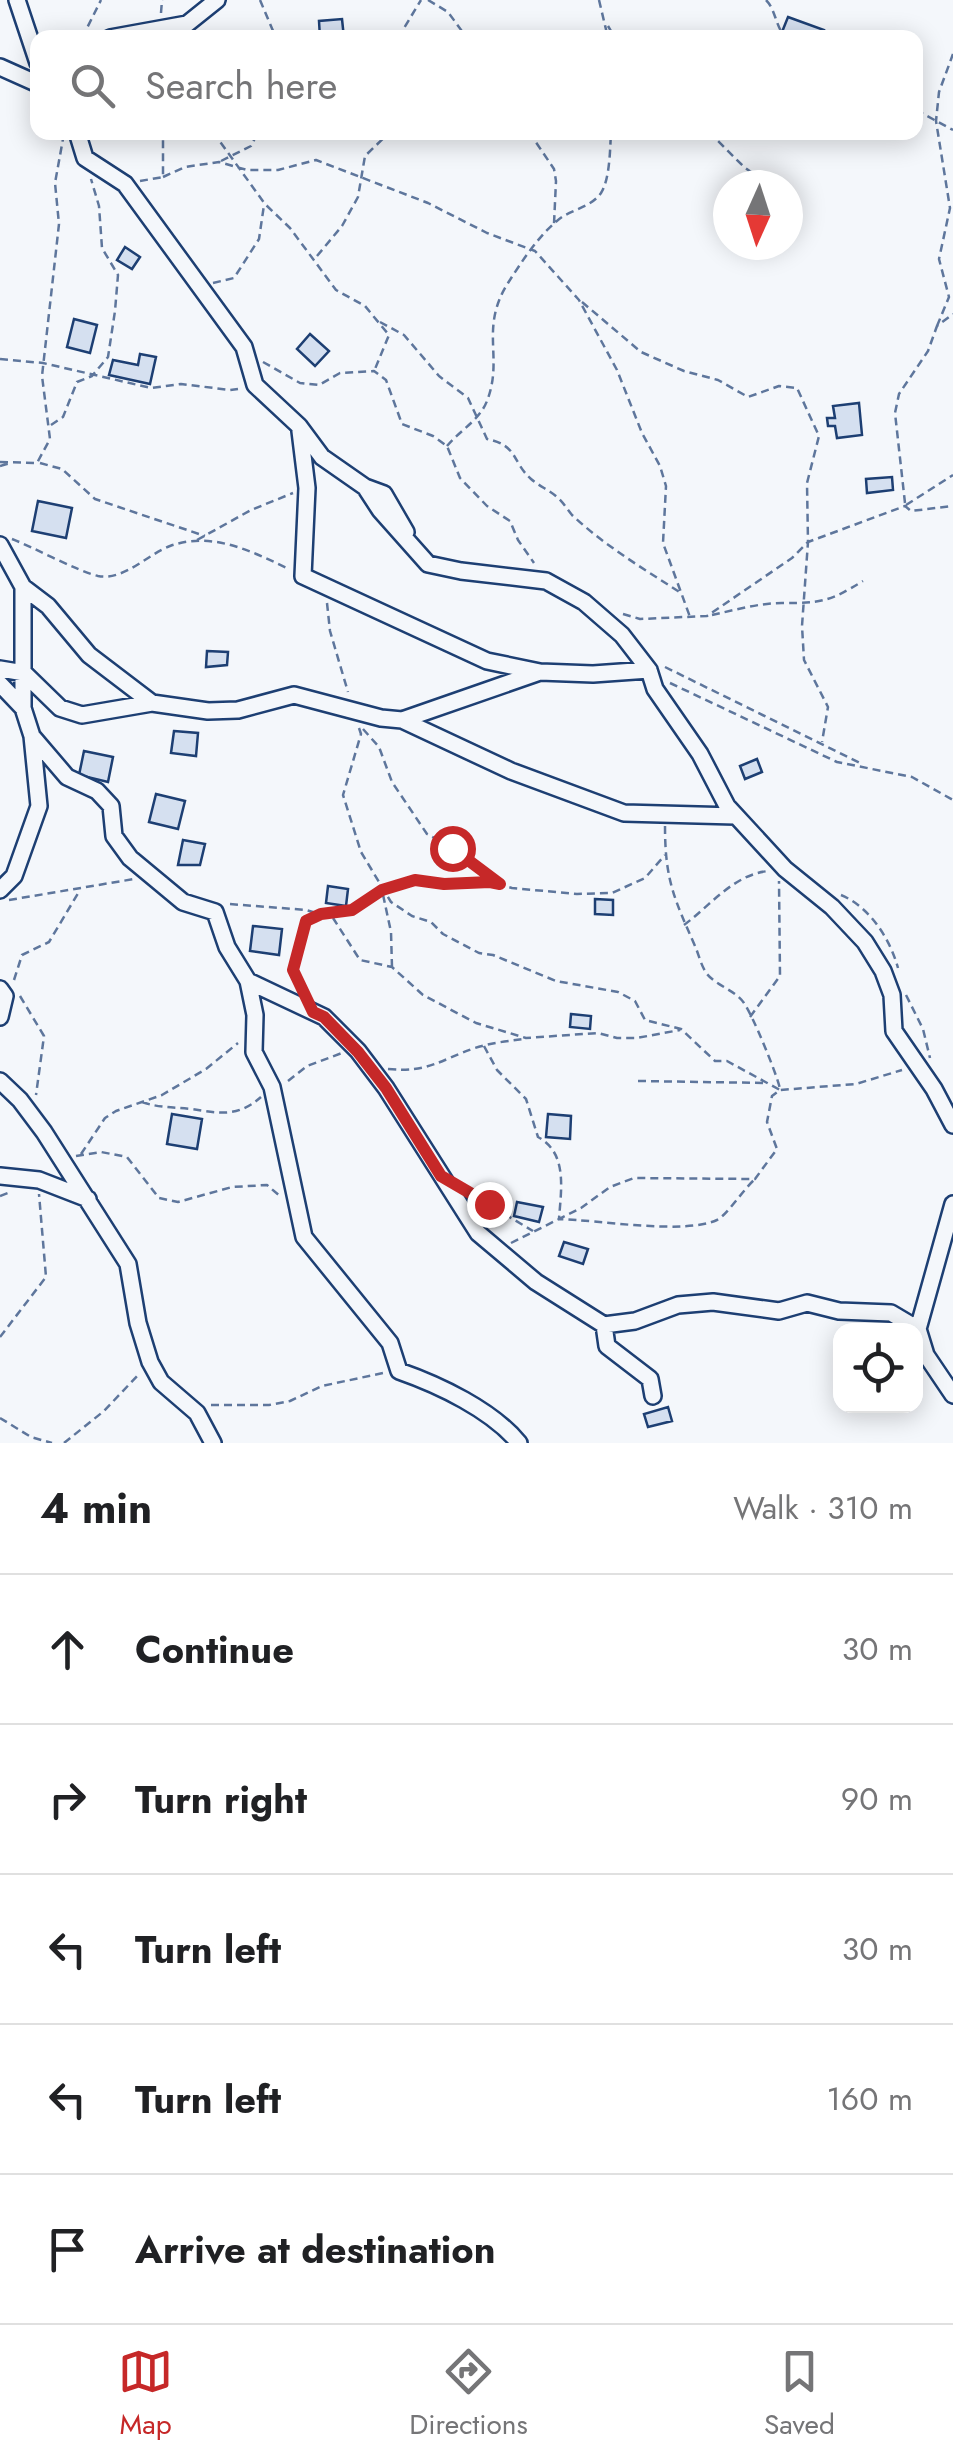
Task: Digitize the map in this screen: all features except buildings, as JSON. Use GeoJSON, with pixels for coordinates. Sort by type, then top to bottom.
{"type":"FeatureCollection","features":[{"type":"Feature","properties":{"kind":"street"},"geometry":{"type":"LineString","coordinates":[[17,0],[30,39]]}},
{"type":"Feature","properties":{"kind":"street"},"geometry":{"type":"LineString","coordinates":[[166,30],[187,24],[217,0]]}},
{"type":"Feature","properties":{"kind":"street"},"geometry":{"type":"LineString","coordinates":[[0,67],[30,80]]}},
{"type":"Feature","properties":{"kind":"street"},"geometry":{"type":"LineString","coordinates":[[79,140],[85,158],[125,184],[244,347],[254,385],[299,426],[322,457],[364,487],[428,564],[546,581],[584,602],[622,635],[645,664],[654,689],[700,754],[735,816],[785,869],[832,906],[865,942],[892,995],[894,1031],[953,1125]]}},
{"type":"Feature","properties":{"kind":"street"},"geometry":{"type":"LineString","coordinates":[[299,426],[307,488],[304,576],[488,661],[540,672],[593,674],[645,664]]}},
{"type":"Feature","properties":{"kind":"street"},"geometry":{"type":"LineString","coordinates":[[0,545],[23,586],[48,606],[89,655],[152,703]]}},
{"type":"Feature","properties":{"kind":"street"},"geometry":{"type":"LineString","coordinates":[[0,890],[14,876],[39,806],[32,736],[23,708],[23,586]]}},
{"type":"Feature","properties":{"kind":"street"},"geometry":{"type":"LineString","coordinates":[[0,669],[24,673],[60,708],[82,714],[152,703],[208,711],[238,710],[294,695],[354,712],[402,720],[562,792],[624,814],[735,816]]}},
{"type":"Feature","properties":{"kind":"street"},"geometry":{"type":"LineString","coordinates":[[402,720],[540,672]]}},
{"type":"Feature","properties":{"kind":"street"},"geometry":{"type":"LineString","coordinates":[[0,684],[23,708]]}},
{"type":"Feature","properties":{"kind":"street"},"geometry":{"type":"LineString","coordinates":[[32,736],[67,777],[96,791],[111,806],[114,836],[130,858],[183,902],[215,912],[226,947],[248,981],[254,1052],[272,1088],[285,1136],[293,1197],[304,1237],[390,1343],[399,1371],[452,1392],[511,1433],[519,1443]]}},
{"type":"Feature","properties":{"kind":"street"},"geometry":{"type":"LineString","coordinates":[[248,981],[324,1017],[370,1066],[478,1234],[536,1282],[604,1325],[635,1321],[678,1305],[714,1302],[779,1311],[808,1304],[839,1311],[891,1313],[908,1323]]}},
{"type":"Feature","properties":{"kind":"street"},"geometry":{"type":"LineString","coordinates":[[0,989],[5,996],[0,1016]]}},
{"type":"Feature","properties":{"kind":"street"},"geometry":{"type":"LineString","coordinates":[[0,1081],[20,1100],[128,1264],[138,1323],[150,1362],[161,1382],[197,1413],[213,1443]]}},
{"type":"Feature","properties":{"kind":"street"},"geometry":{"type":"LineString","coordinates":[[0,1176],[39,1180],[88,1199]]}},
{"type":"Feature","properties":{"kind":"street"},"geometry":{"type":"LineString","coordinates":[[920,1323],[953,1204]]}},
{"type":"Feature","properties":{"kind":"street"},"geometry":{"type":"LineString","coordinates":[[604,1325],[607,1346],[650,1379],[653,1396]]}},
{"type":"Feature","properties":{"kind":"street"},"geometry":{"type":"LineString","coordinates":[[923,1345],[953,1395]]}},
{"type":"Feature","properties":{"kind":"path"},"geometry":{"type":"LineString","coordinates":[[86,30],[101,0]]}},
{"type":"Feature","properties":{"kind":"path"},"geometry":{"type":"LineString","coordinates":[[260,0],[273,30]]}},
{"type":"Feature","properties":{"kind":"path"},"geometry":{"type":"LineString","coordinates":[[403,30],[421,0]]}},
{"type":"Feature","properties":{"kind":"path"},"geometry":{"type":"LineString","coordinates":[[428,0],[448,12],[460,30]]}},
{"type":"Feature","properties":{"kind":"path"},"geometry":{"type":"LineString","coordinates":[[599,0],[607,30]]}},
{"type":"Feature","properties":{"kind":"path"},"geometry":{"type":"LineString","coordinates":[[766,0],[779,30]]}},
{"type":"Feature","properties":{"kind":"path"},"geometry":{"type":"LineString","coordinates":[[606,24],[610,30]]}},
{"type":"Feature","properties":{"kind":"path"},"geometry":{"type":"LineString","coordinates":[[953,54],[939,92],[936,121],[950,208],[939,259],[948,297],[928,351],[899,394],[895,413],[905,506],[912,511],[953,506]]}},
{"type":"Feature","properties":{"kind":"path"},"geometry":{"type":"LineString","coordinates":[[923,114],[953,130]]}},
{"type":"Feature","properties":{"kind":"path"},"geometry":{"type":"LineString","coordinates":[[37,462],[50,439],[42,376],[58,224],[55,183],[63,140]]}},
{"type":"Feature","properties":{"kind":"path"},"geometry":{"type":"LineString","coordinates":[[163,140],[163,177]]}},
{"type":"Feature","properties":{"kind":"path"},"geometry":{"type":"LineString","coordinates":[[219,140],[336,290],[365,306],[380,322],[388,334],[374,371]]}},
{"type":"Feature","properties":{"kind":"path"},"geometry":{"type":"LineString","coordinates":[[125,184],[218,162],[251,146],[254,140]]}},
{"type":"Feature","properties":{"kind":"path"},"geometry":{"type":"LineString","coordinates":[[315,259],[342,226],[364,180],[366,156],[382,140]]}},
{"type":"Feature","properties":{"kind":"path"},"geometry":{"type":"LineString","coordinates":[[534,140],[554,169],[554,226]]}},
{"type":"Feature","properties":{"kind":"path"},"geometry":{"type":"LineString","coordinates":[[447,446],[477,420],[486,402],[493,378],[494,308],[532,250],[561,218],[590,204],[603,191],[611,140]]}},
{"type":"Feature","properties":{"kind":"path"},"geometry":{"type":"LineString","coordinates":[[717,140],[748,170]]}},
{"type":"Feature","properties":{"kind":"path"},"geometry":{"type":"LineString","coordinates":[[49,427],[63,417],[77,382],[92,376],[108,357],[118,275],[102,248],[99,206],[85,158]]}},
{"type":"Feature","properties":{"kind":"path"},"geometry":{"type":"LineString","coordinates":[[218,162],[240,168],[278,170],[316,160],[428,202],[487,233],[532,250],[579,300],[641,352],[684,371],[718,380],[748,397],[780,386],[797,388],[819,436],[806,483],[808,542],[803,606],[804,660],[828,707],[822,742]]}},
{"type":"Feature","properties":{"kind":"path"},"geometry":{"type":"LineString","coordinates":[[192,276],[210,284],[234,278],[259,239],[265,204]]}},
{"type":"Feature","properties":{"kind":"path"},"geometry":{"type":"LineString","coordinates":[[579,300],[617,370],[660,466],[666,486],[663,543],[690,618]]}},
{"type":"Feature","properties":{"kind":"path"},"geometry":{"type":"LineString","coordinates":[[938,326],[953,314]]}},
{"type":"Feature","properties":{"kind":"path"},"geometry":{"type":"LineString","coordinates":[[380,322],[404,335],[440,376],[468,398],[487,439],[502,442],[516,454],[523,470],[621,555],[682,594]]}},
{"type":"Feature","properties":{"kind":"path"},"geometry":{"type":"LineString","coordinates":[[244,347],[273,371],[300,383],[318,385],[340,373],[374,371],[386,380],[402,424],[447,446],[460,478],[487,506],[510,521],[546,581]]}},
{"type":"Feature","properties":{"kind":"path"},"geometry":{"type":"LineString","coordinates":[[0,358],[43,363],[150,388],[181,384],[230,390],[254,385]]}},
{"type":"Feature","properties":{"kind":"path"},"geometry":{"type":"LineString","coordinates":[[0,464],[37,462],[62,470],[95,499],[205,536]]}},
{"type":"Feature","properties":{"kind":"path"},"geometry":{"type":"LineString","coordinates":[[707,616],[792,558],[808,542],[905,506],[953,474]]}},
{"type":"Feature","properties":{"kind":"path"},"geometry":{"type":"LineString","coordinates":[[0,534],[99,576],[125,571],[168,546],[196,540],[251,510],[307,488]]}},
{"type":"Feature","properties":{"kind":"path"},"geometry":{"type":"LineString","coordinates":[[196,540],[234,544],[304,576]]}},
{"type":"Feature","properties":{"kind":"path"},"geometry":{"type":"LineString","coordinates":[[613,612],[640,619],[690,618],[783,603],[803,606],[838,596],[863,581]]}},
{"type":"Feature","properties":{"kind":"path"},"geometry":{"type":"LineString","coordinates":[[325,587],[330,631],[354,712]]}},
{"type":"Feature","properties":{"kind":"path"},"geometry":{"type":"LineString","coordinates":[[645,664],[696,681],[866,766]]}},
{"type":"Feature","properties":{"kind":"path"},"geometry":{"type":"LineString","coordinates":[[645,664],[684,693],[780,737],[837,762],[912,777],[953,800]]}},
{"type":"Feature","properties":{"kind":"path"},"geometry":{"type":"LineString","coordinates":[[500,884],[427,834],[392,782],[379,747],[357,722],[361,734],[343,795],[361,852],[382,890],[391,902],[412,916],[432,922],[444,934],[479,953],[556,981],[618,992],[635,1001],[645,1020],[681,1029],[715,1061],[727,1062],[780,1090],[856,1084],[917,1065]]}},
{"type":"Feature","properties":{"kind":"path"},"geometry":{"type":"LineString","coordinates":[[665,815],[665,855],[672,895],[684,926],[710,978],[744,1002],[775,1068],[780,1090]]}},
{"type":"Feature","properties":{"kind":"path"},"geometry":{"type":"LineString","coordinates":[[313,1012],[293,970],[306,921],[321,914],[352,910],[382,890],[415,880],[444,884],[490,882],[577,894],[612,893],[645,878],[665,855]]}},
{"type":"Feature","properties":{"kind":"path"},"geometry":{"type":"LineString","coordinates":[[684,926],[726,889],[758,872],[779,870],[780,976],[750,1017]]}},
{"type":"Feature","properties":{"kind":"path"},"geometry":{"type":"LineString","coordinates":[[0,901],[156,876]]}},
{"type":"Feature","properties":{"kind":"path"},"geometry":{"type":"LineString","coordinates":[[38,1103],[35,1089],[44,1036],[21,997],[11,988],[22,955],[48,942],[81,889]]}},
{"type":"Feature","properties":{"kind":"path"},"geometry":{"type":"LineString","coordinates":[[382,890],[392,967]]}},
{"type":"Feature","properties":{"kind":"path"},"geometry":{"type":"LineString","coordinates":[[215,912],[229,904],[306,910],[333,918],[360,960],[392,967],[423,995],[476,1023],[526,1038]]}},
{"type":"Feature","properties":{"kind":"path"},"geometry":{"type":"LineString","coordinates":[[370,1066],[408,1071],[433,1068],[484,1046],[526,1038],[598,1033],[637,1038],[681,1029]]}},
{"type":"Feature","properties":{"kind":"path"},"geometry":{"type":"LineString","coordinates":[[79,1156],[105,1118],[162,1094],[206,1068],[255,1030]]}},
{"type":"Feature","properties":{"kind":"path"},"geometry":{"type":"LineString","coordinates":[[484,1046],[497,1070],[526,1099],[538,1137],[547,1141],[559,1160],[559,1219]]}},
{"type":"Feature","properties":{"kind":"path"},"geometry":{"type":"LineString","coordinates":[[142,1102],[163,1109],[223,1114],[246,1110],[307,1066],[333,1054],[358,1052]]}},
{"type":"Feature","properties":{"kind":"path"},"geometry":{"type":"LineString","coordinates":[[638,1081],[768,1084]]}},
{"type":"Feature","properties":{"kind":"path"},"geometry":{"type":"LineString","coordinates":[[559,1219],[693,1228],[721,1218],[777,1149],[767,1122],[772,1096],[780,1090]]}},
{"type":"Feature","properties":{"kind":"path"},"geometry":{"type":"LineString","coordinates":[[61,1159],[101,1152],[126,1157],[159,1198],[178,1202],[232,1186],[267,1185],[288,1210]]}},
{"type":"Feature","properties":{"kind":"path"},"geometry":{"type":"LineString","coordinates":[[498,1250],[610,1187],[634,1178],[755,1179]]}},
{"type":"Feature","properties":{"kind":"path"},"geometry":{"type":"LineString","coordinates":[[0,1337],[46,1277],[39,1180]]}},
{"type":"Feature","properties":{"kind":"path"},"geometry":{"type":"LineString","coordinates":[[473,1195],[534,1232]]}},
{"type":"Feature","properties":{"kind":"path"},"geometry":{"type":"LineString","coordinates":[[64,1443],[104,1411],[150,1362]]}},
{"type":"Feature","properties":{"kind":"path"},"geometry":{"type":"LineString","coordinates":[[190,1406],[270,1405],[290,1401],[322,1386],[399,1371]]}},
{"type":"Feature","properties":{"kind":"path"},"geometry":{"type":"LineString","coordinates":[[0,1418],[31,1437],[52,1443]]}},
{"type":"Feature","properties":{"kind":"route"},"geometry":{"type":"LineString","coordinates":[[452,848],[500,884],[415,880],[382,890],[352,910],[321,914],[306,921],[293,970],[313,1012],[324,1017],[358,1052],[386,1088],[441,1176],[489,1204]]}}]}
